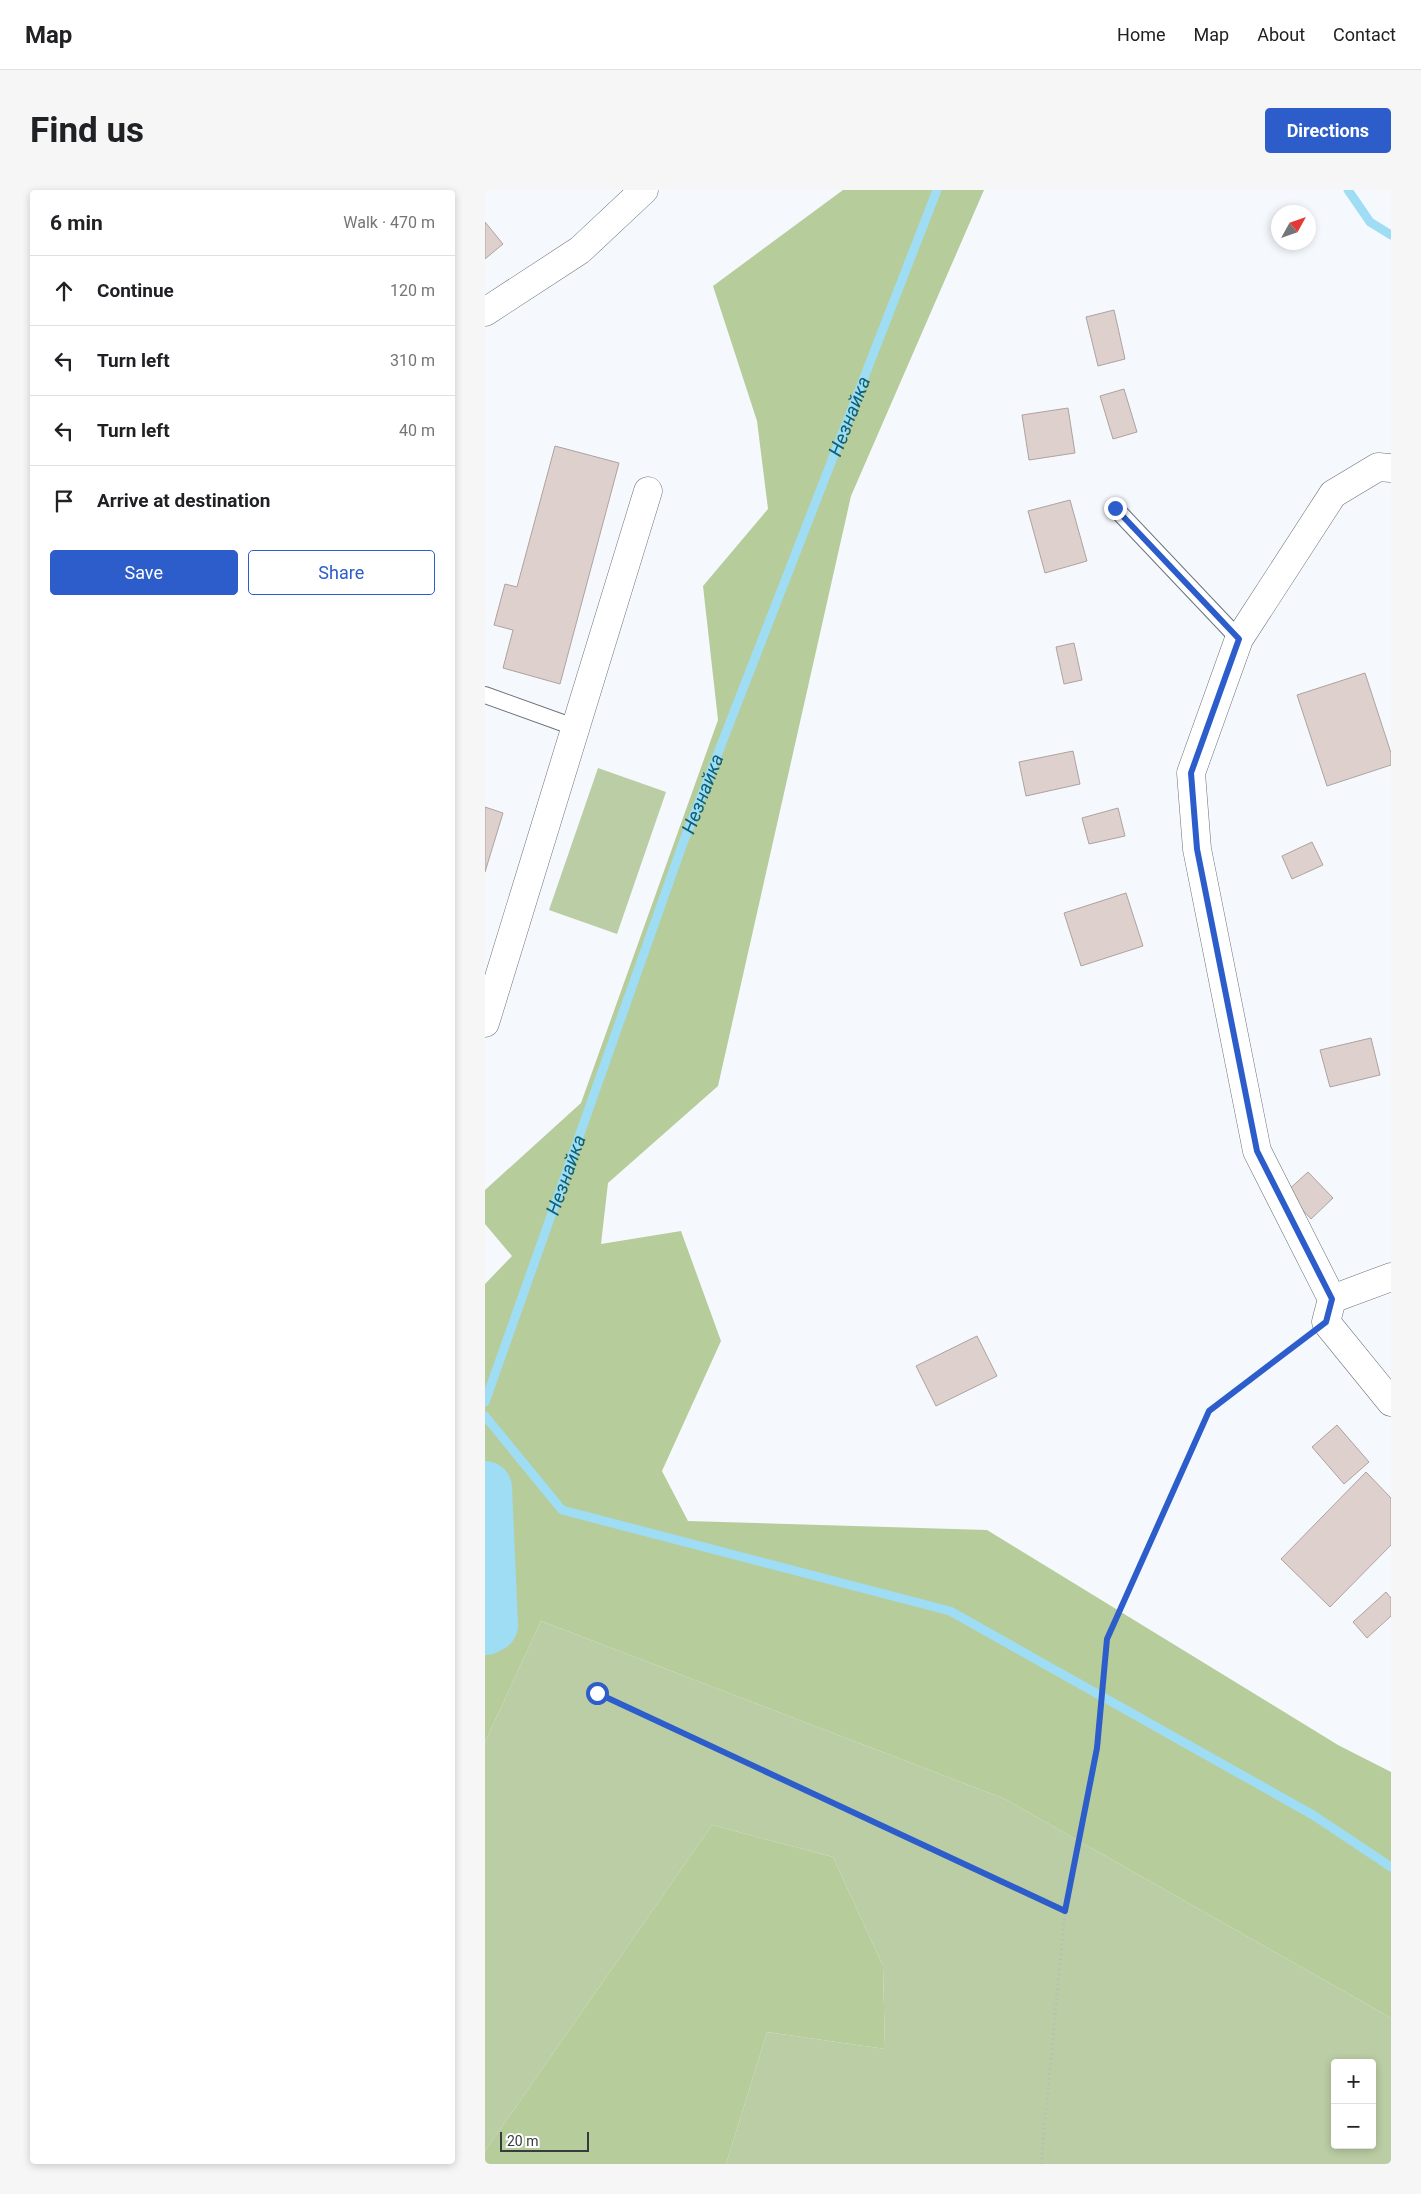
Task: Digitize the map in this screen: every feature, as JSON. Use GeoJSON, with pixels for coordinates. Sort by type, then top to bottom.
{"type":"FeatureCollection","features":[{"type":"Feature","properties":{"kind":"street"},"geometry":{"type":"LineString","coordinates":[[485,312],[580,250],[644,190]]}},
{"type":"Feature","properties":{"kind":"street"},"geometry":{"type":"LineString","coordinates":[[1391,468],[1378,467],[1333,494],[1239,639],[1191,773],[1197,849],[1257,1151],[1329,1310],[1391,1402]]}},
{"type":"Feature","properties":{"kind":"street"},"geometry":{"type":"LineString","coordinates":[[485,1022],[648,491]]}},
{"type":"Feature","properties":{"kind":"street"},"geometry":{"type":"LineString","coordinates":[[1329,1310],[1391,1277]]}},
{"type":"Feature","properties":{"kind":"lane"},"geometry":{"type":"LineString","coordinates":[[1115,508],[1239,639]]}},
{"type":"Feature","properties":{"kind":"lane"},"geometry":{"type":"LineString","coordinates":[[485,695],[574,727]]}},
{"type":"Feature","properties":{"kind":"path"},"geometry":{"type":"LineString","coordinates":[[1041,2164],[1065,1911],[1097,1748],[1107,1639],[1209,1411],[1329,1310]]}},
{"type":"Feature","properties":{"kind":"path"},"geometry":{"type":"LineString","coordinates":[[597,1693],[1065,1911]]}},
{"type":"Feature","properties":{"kind":"green space"},"geometry":{"type":"Polygon","coordinates":[[[843,190],[984,190],[851,496],[718,1086],[608,1183],[601,1244],[681,1231],[721,1341],[662,1471],[688,1521],[987,1530],[1338,1745],[1391,1772],[1391,2018],[1005,1799],[541,1621],[485,1742],[485,1284],[512,1256],[485,1224],[485,1190],[581,1103],[718,720],[703,586],[768,509],[757,421],[713,286],[843,190]]]}},
{"type":"Feature","properties":{"kind":"green space"},"geometry":{"type":"Polygon","coordinates":[[[598,768],[666,792],[617,934],[549,910],[598,768]]]}},
{"type":"Feature","properties":{"kind":"green space"},"geometry":{"type":"Polygon","coordinates":[[[541,1621],[1005,1799],[1391,2018],[1391,2164],[726,2164],[767,2032],[885,2049],[883,1966],[833,1857],[712,1825],[485,2151],[485,1742],[541,1621]]]}},
{"type":"Feature","properties":{"kind":"green space"},"geometry":{"type":"Polygon","coordinates":[[[712,1825],[833,1857],[883,1966],[885,2049],[767,2032],[726,2164],[485,2164],[485,2151],[712,1825]]]}},
{"type":"Feature","properties":{"kind":"building"},"geometry":{"type":"Polygon","coordinates":[[[485,222],[503,244],[485,259],[485,222]]]}},
{"type":"Feature","properties":{"kind":"building"},"geometry":{"type":"Polygon","coordinates":[[[1114,310],[1125,359],[1098,366],[1086,317],[1114,310]]]}},
{"type":"Feature","properties":{"kind":"building"},"geometry":{"type":"Polygon","coordinates":[[[1124,389],[1137,432],[1113,439],[1100,396],[1124,389]]]}},
{"type":"Feature","properties":{"kind":"building"},"geometry":{"type":"Polygon","coordinates":[[[1068,408],[1075,453],[1029,460],[1022,415],[1068,408]]]}},
{"type":"Feature","properties":{"kind":"building"},"geometry":{"type":"Polygon","coordinates":[[[555,446],[619,463],[560,684],[503,668],[513,630],[494,625],[505,584],[517,587],[555,446]]]}},
{"type":"Feature","properties":{"kind":"building"},"geometry":{"type":"Polygon","coordinates":[[[1070,500],[1087,561],[1045,573],[1028,511],[1070,500]]]}},
{"type":"Feature","properties":{"kind":"building"},"geometry":{"type":"Polygon","coordinates":[[[1074,643],[1082,680],[1064,684],[1056,647],[1074,643]]]}},
{"type":"Feature","properties":{"kind":"building"},"geometry":{"type":"Polygon","coordinates":[[[1365,673],[1391,753],[1391,765],[1327,786],[1297,695],[1365,673]]]}},
{"type":"Feature","properties":{"kind":"building"},"geometry":{"type":"Polygon","coordinates":[[[1073,751],[1080,784],[1026,796],[1019,762],[1073,751]]]}},
{"type":"Feature","properties":{"kind":"building"},"geometry":{"type":"Polygon","coordinates":[[[485,807],[503,813],[485,872],[485,807]]]}},
{"type":"Feature","properties":{"kind":"building"},"geometry":{"type":"Polygon","coordinates":[[[1118,808],[1125,836],[1089,844],[1082,818],[1118,808]]]}},
{"type":"Feature","properties":{"kind":"building"},"geometry":{"type":"Polygon","coordinates":[[[1312,842],[1323,865],[1292,879],[1282,856],[1312,842]]]}},
{"type":"Feature","properties":{"kind":"building"},"geometry":{"type":"Polygon","coordinates":[[[1126,893],[1143,946],[1081,966],[1064,913],[1126,893]]]}},
{"type":"Feature","properties":{"kind":"building"},"geometry":{"type":"Polygon","coordinates":[[[1371,1038],[1380,1075],[1330,1087],[1320,1050],[1371,1038]]]}},
{"type":"Feature","properties":{"kind":"building"},"geometry":{"type":"Polygon","coordinates":[[[1308,1172],[1333,1198],[1311,1219],[1286,1192],[1308,1172]]]}},
{"type":"Feature","properties":{"kind":"building"},"geometry":{"type":"Polygon","coordinates":[[[977,1336],[997,1376],[936,1406],[916,1366],[977,1336]]]}},
{"type":"Feature","properties":{"kind":"building"},"geometry":{"type":"Polygon","coordinates":[[[1337,1425],[1369,1462],[1344,1484],[1312,1447],[1337,1425]]]}},
{"type":"Feature","properties":{"kind":"building"},"geometry":{"type":"Polygon","coordinates":[[[1366,1472],[1391,1498],[1391,1545],[1330,1607],[1281,1559],[1366,1472]]]}},
{"type":"Feature","properties":{"kind":"building"},"geometry":{"type":"Polygon","coordinates":[[[1386,1592],[1391,1598],[1391,1616],[1367,1638],[1353,1622],[1386,1592]]]}},
{"type":"Feature","properties":{"kind":"waterway","name":"Незнайка"},"geometry":{"type":"LineString","coordinates":[[485,1402],[683,843],[937,190]]}},
{"type":"Feature","properties":{"kind":"waterway"},"geometry":{"type":"LineString","coordinates":[[1348,190],[1370,222],[1391,235]]}},
{"type":"Feature","properties":{"kind":"waterway"},"geometry":{"type":"LineString","coordinates":[[485,1416],[562,1510],[950,1611],[1313,1815],[1391,1867]]}},
{"type":"Feature","properties":{"kind":"waterway","name":"Незнайка"},"geometry":{"type":"LineString","coordinates":[[485,1488],[491,1625],[485,1628]]}},
{"type":"Feature","properties":{"kind":"route"},"geometry":{"type":"LineString","coordinates":[[597,1693],[1065,1911],[1097,1748],[1107,1639],[1209,1411],[1326,1322],[1332,1299],[1257,1151],[1197,849],[1191,773],[1239,639],[1115,508]]}}]}
